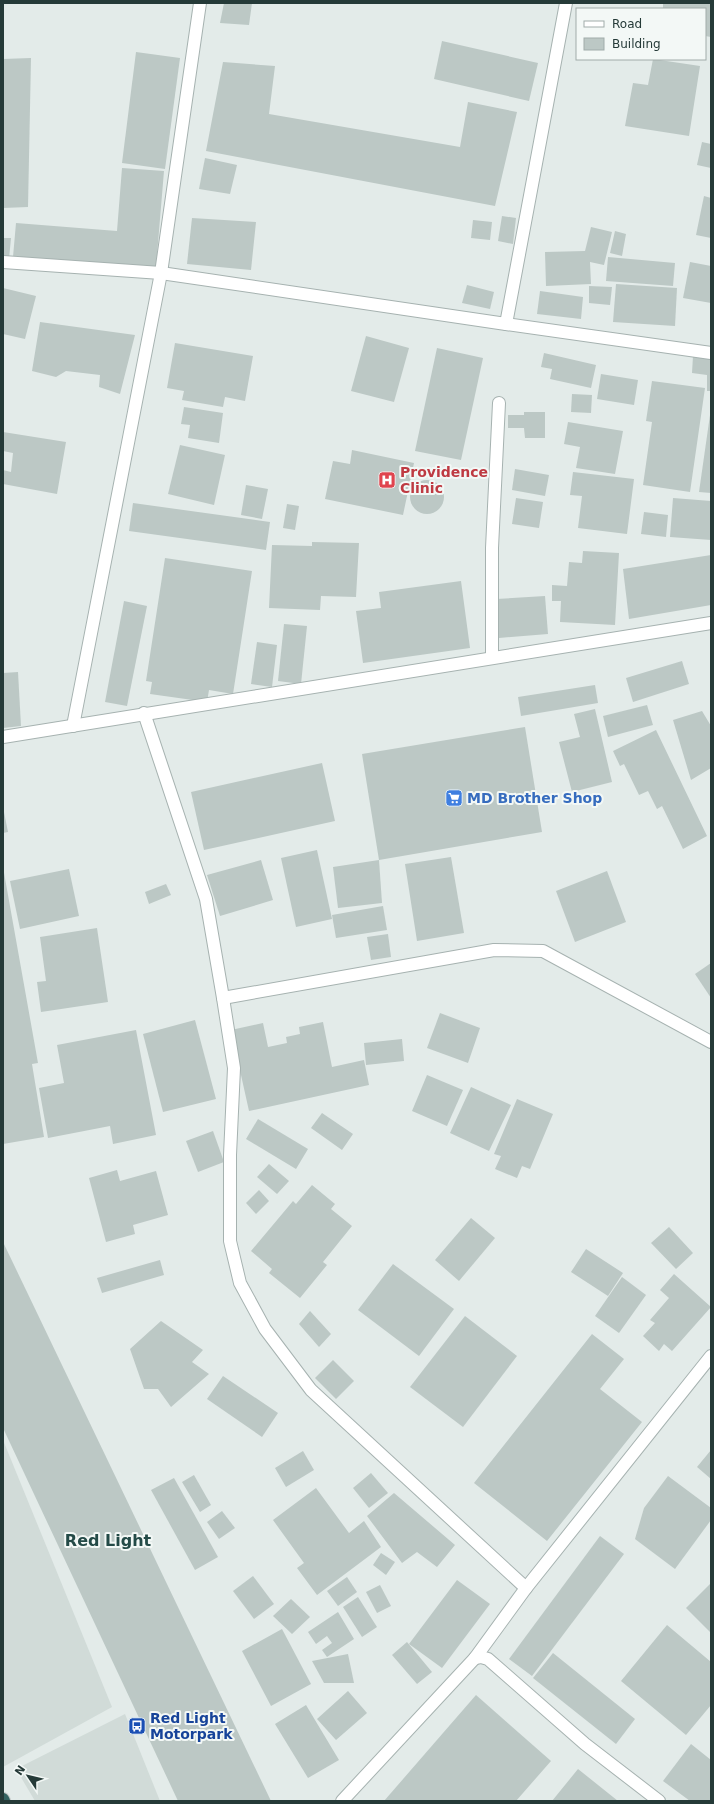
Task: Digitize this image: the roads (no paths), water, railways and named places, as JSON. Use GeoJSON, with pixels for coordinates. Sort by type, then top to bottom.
{"type":"FeatureCollection","features":[{"type":"Feature","properties":{"kind":"street"},"geometry":{"type":"LineString","coordinates":[[73,726],[161,273],[200,3]]}},
{"type":"Feature","properties":{"kind":"street"},"geometry":{"type":"LineString","coordinates":[[506,324],[566,3]]}},
{"type":"Feature","properties":{"kind":"street"},"geometry":{"type":"LineString","coordinates":[[3,262],[161,273],[711,353]]}},
{"type":"Feature","properties":{"kind":"street"},"geometry":{"type":"LineString","coordinates":[[492,657],[492,548],[499,404]]}},
{"type":"Feature","properties":{"kind":"street"},"geometry":{"type":"LineString","coordinates":[[3,737],[144,713],[711,623]]}},
{"type":"Feature","properties":{"kind":"street"},"geometry":{"type":"LineString","coordinates":[[144,713],[206,899],[234,1068],[230,1155],[230,1241],[240,1283],[265,1329],[311,1390],[526,1588]]}},
{"type":"Feature","properties":{"kind":"street"},"geometry":{"type":"LineString","coordinates":[[222,998],[494,950],[543,951],[711,1042]]}},
{"type":"Feature","properties":{"kind":"street"},"geometry":{"type":"LineString","coordinates":[[342,1801],[475,1658],[526,1588],[711,1356]]}},
{"type":"Feature","properties":{"kind":"street"},"geometry":{"type":"LineString","coordinates":[[475,1658],[481,1657],[488,1659],[585,1744],[660,1801]]}},
{"type":"Feature","properties":{"kind":"place","name":"Providence Clinic"},"geometry":{"type":"Point","coordinates":[387,480]}},
{"type":"Feature","properties":{"kind":"place","name":"MD Brother Shop"},"geometry":{"type":"Point","coordinates":[454,798]}},
{"type":"Feature","properties":{"kind":"place","name":"Red Light Motorpark"},"geometry":{"type":"Point","coordinates":[137,1726]}},
{"type":"Feature","properties":{"kind":"district","name":"Red Light"},"geometry":{"type":"Point","coordinates":[108,1540]}}]}
